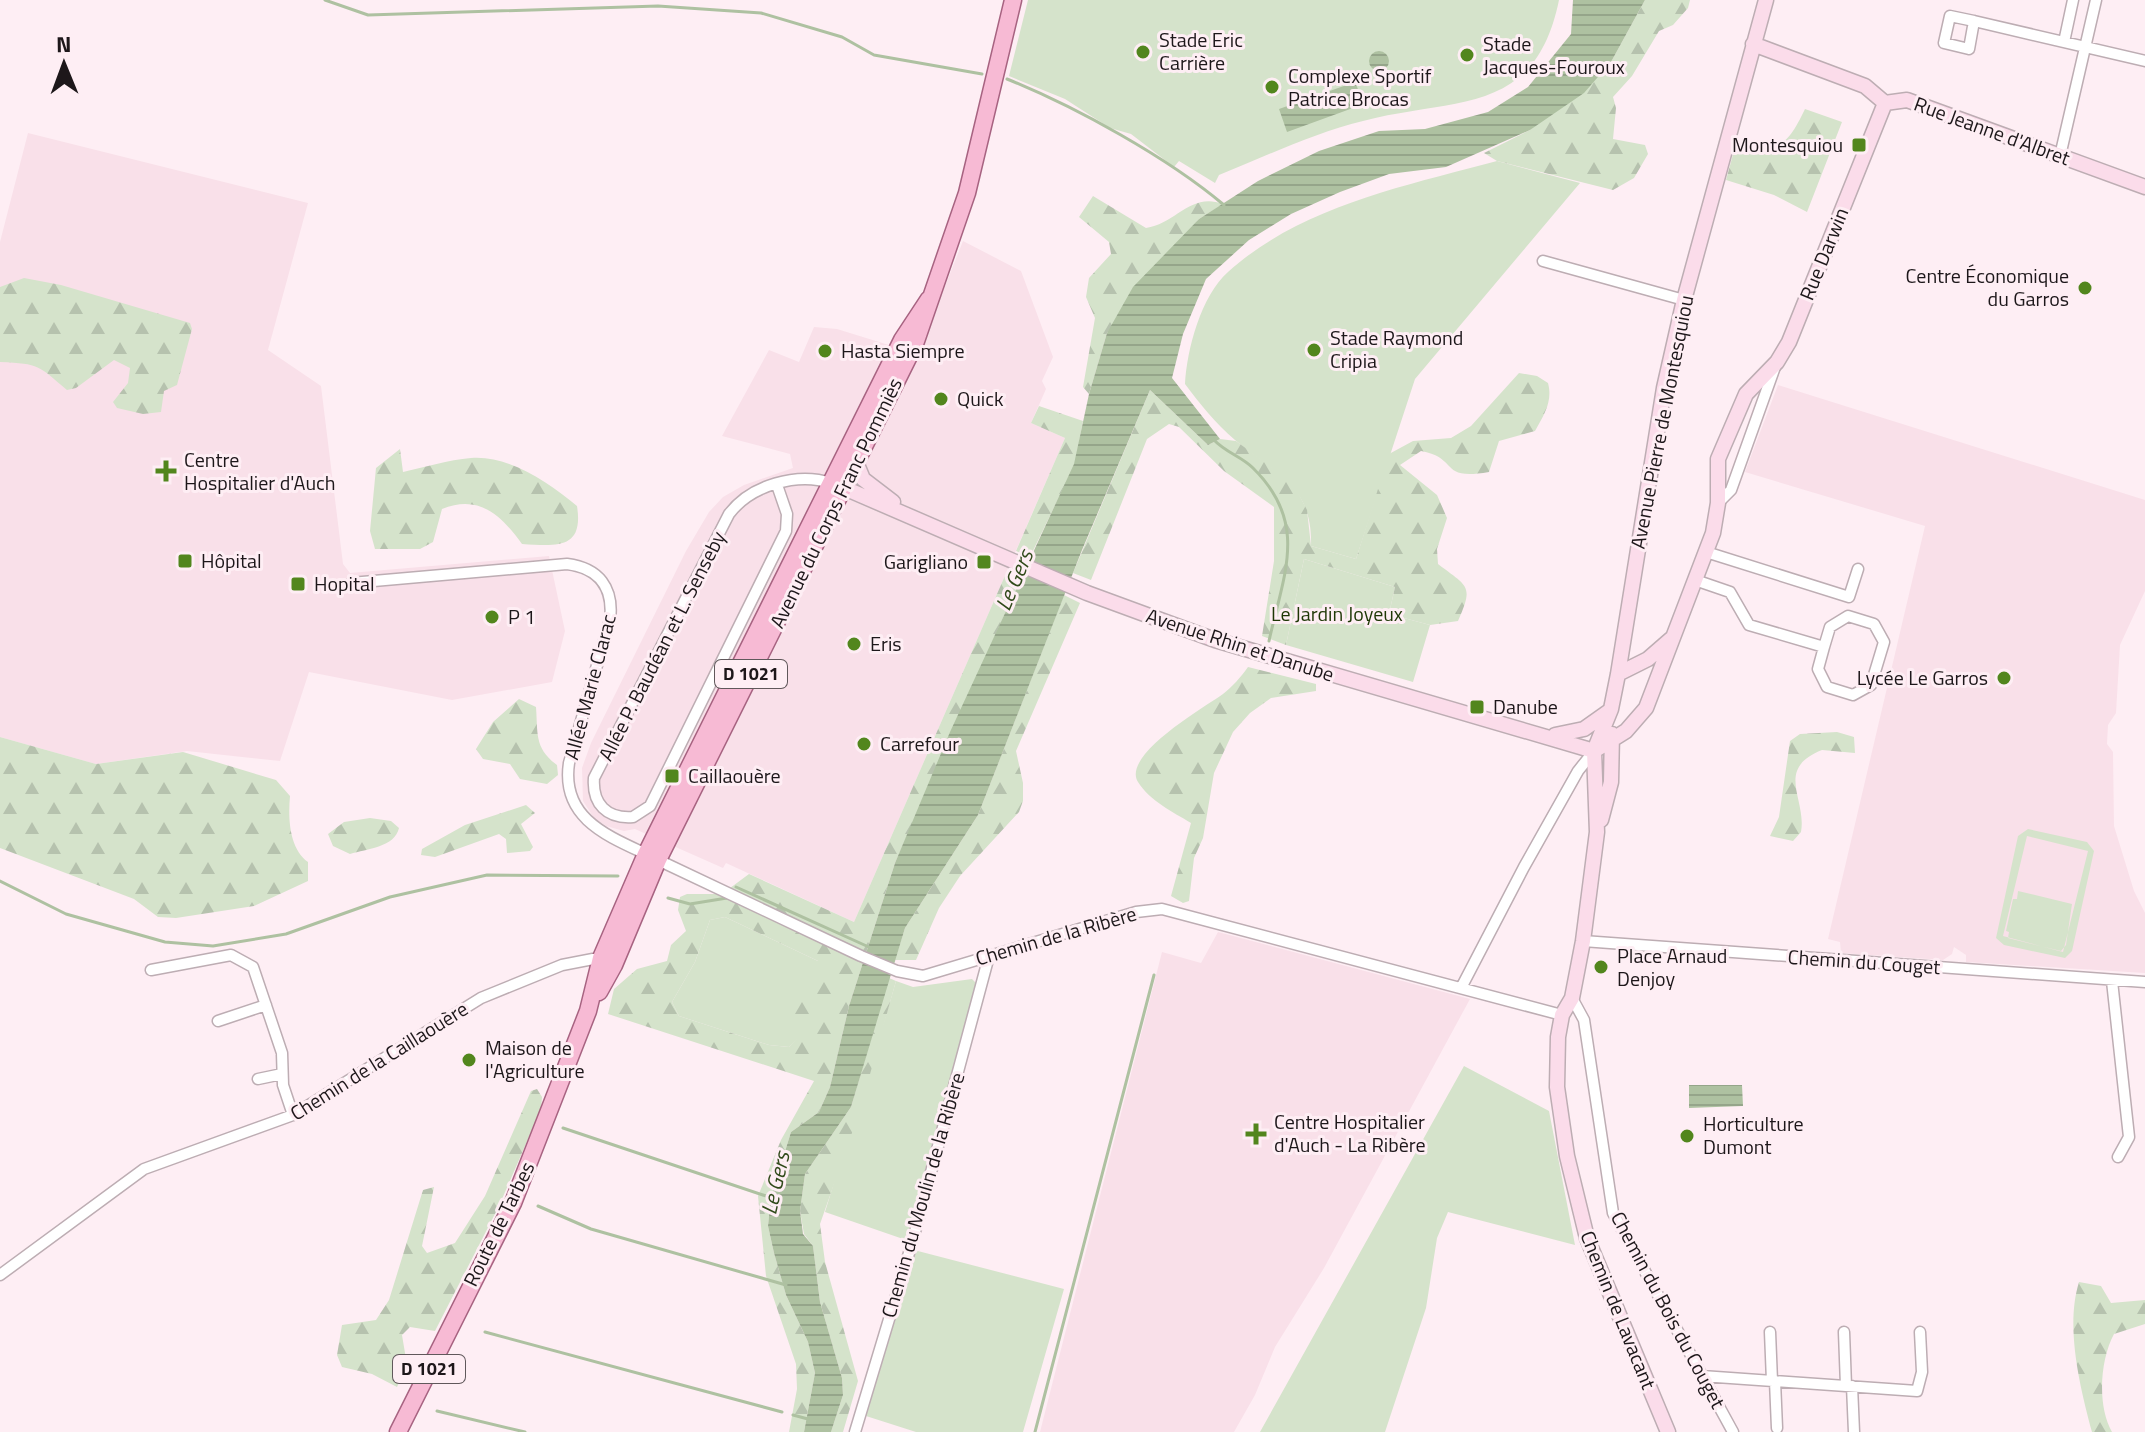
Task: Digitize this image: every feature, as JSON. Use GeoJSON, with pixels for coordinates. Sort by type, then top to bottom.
{"type":"FeatureCollection","features":[{"type":"Feature","properties":{"kind":"main road","name":"Avenue du Corps Franc Pommiès"},"geometry":{"type":"LineString","coordinates":[[837,486],[856,462],[915,344],[967,193],[1013,0]]}},
{"type":"Feature","properties":{"kind":"main road","name":"Avenue du Corps Franc Pommiès"},"geometry":{"type":"LineString","coordinates":[[608,962],[652,857],[837,486],[902,340],[929,299]]}},
{"type":"Feature","properties":{"kind":"main road","name":"Route de Tarbes"},"geometry":{"type":"LineString","coordinates":[[398,1432],[513,1203],[608,962]]}},
{"type":"Feature","properties":{"kind":"street","name":"Avenue Pierre de Montesquiou"},"geometry":{"type":"LineString","coordinates":[[1602,744],[1618,674],[1664,388],[1684,300],[1766,0]]}},
{"type":"Feature","properties":{"kind":"street"},"geometry":{"type":"LineString","coordinates":[[2064,42],[2073,0]]}},
{"type":"Feature","properties":{"kind":"street"},"geometry":{"type":"LineString","coordinates":[[2060,156],[2096,0]]}},
{"type":"Feature","properties":{"kind":"street"},"geometry":{"type":"LineString","coordinates":[[1974,21],[2145,61]]}},
{"type":"Feature","properties":{"kind":"street","name":"Rue Jeanne d'Albret"},"geometry":{"type":"LineString","coordinates":[[1753,44],[1865,86],[1885,103],[1907,100],[2145,187]]}},
{"type":"Feature","properties":{"kind":"street","name":"Rue Darwin"},"geometry":{"type":"LineString","coordinates":[[1718,503],[1715,470],[1746,394],[1777,362],[1789,342],[1885,103]]}},
{"type":"Feature","properties":{"kind":"street"},"geometry":{"type":"LineString","coordinates":[[1543,261],[1684,300]]}},
{"type":"Feature","properties":{"kind":"street"},"geometry":{"type":"LineString","coordinates":[[1461,988],[1578,771],[1602,744],[1635,723],[1646,708],[1706,552],[1718,503],[1731,490],[1777,362]]}},
{"type":"Feature","properties":{"kind":"street","name":"Avenue Rhin et Danube"},"geometry":{"type":"LineString","coordinates":[[856,462],[863,479],[874,490],[927,524]]}},
{"type":"Feature","properties":{"kind":"street","name":"Allée P. Baudéan et L. Senseby"},"geometry":{"type":"LineString","coordinates":[[596,801],[594,778],[729,514],[747,495],[808,476],[837,486]]}},
{"type":"Feature","properties":{"kind":"street"},"geometry":{"type":"LineString","coordinates":[[652,857],[596,830],[578,811],[596,801],[607,813],[623,818],[633,817],[650,806],[786,531],[787,514],[777,485]]}},
{"type":"Feature","properties":{"kind":"street","name":"Avenue Rhin et Danube"},"geometry":{"type":"LineString","coordinates":[[837,486],[1087,593],[1274,659],[1555,738],[1602,744]]}},
{"type":"Feature","properties":{"kind":"street"},"geometry":{"type":"LineString","coordinates":[[1706,552],[1849,597],[1858,569]]}},
{"type":"Feature","properties":{"kind":"street","name":"Allée Marie Clarac"},"geometry":{"type":"LineString","coordinates":[[351,583],[567,564],[581,566],[599,576],[606,585],[612,607],[569,763],[568,787],[578,811]]}},
{"type":"Feature","properties":{"kind":"street"},"geometry":{"type":"LineString","coordinates":[[1695,580],[1730,592],[1749,625],[1824,647]]}},
{"type":"Feature","properties":{"kind":"street"},"geometry":{"type":"LineString","coordinates":[[1848,616],[1874,624],[1884,642],[1871,685],[1853,695],[1827,687],[1818,669],[1824,647],[1830,627],[1848,616]]}},
{"type":"Feature","properties":{"kind":"street"},"geometry":{"type":"LineString","coordinates":[[1618,674],[1648,659],[1674,637]]}},
{"type":"Feature","properties":{"kind":"street"},"geometry":{"type":"LineString","coordinates":[[1555,738],[1584,729],[1611,709]]}},
{"type":"Feature","properties":{"kind":"street"},"geometry":{"type":"LineString","coordinates":[[1555,738],[1572,751],[1578,771]]}},
{"type":"Feature","properties":{"kind":"street"},"geometry":{"type":"LineString","coordinates":[[1572,998],[1597,832],[1602,744]]}},
{"type":"Feature","properties":{"kind":"street"},"geometry":{"type":"LineString","coordinates":[[1597,832],[1611,784],[1602,744]]}},
{"type":"Feature","properties":{"kind":"street","name":"Chemin de la Ribère"},"geometry":{"type":"LineString","coordinates":[[652,857],[861,956],[897,971],[923,976],[1136,912],[1162,909],[1562,1015]]}},
{"type":"Feature","properties":{"kind":"street","name":"Chemin du Couget"},"geometry":{"type":"LineString","coordinates":[[1583,941],[2145,982]]}},
{"type":"Feature","properties":{"kind":"street"},"geometry":{"type":"LineString","coordinates":[[151,970],[222,955],[240,957],[253,967],[282,1053],[282,1074],[293,1115]]}},
{"type":"Feature","properties":{"kind":"street","name":"Chemin du Moulin de la Ribère"},"geometry":{"type":"LineString","coordinates":[[855,1432],[912,1243],[989,956]]}},
{"type":"Feature","properties":{"kind":"street","name":"Chemin de la Caillaouère"},"geometry":{"type":"LineString","coordinates":[[0,1275],[144,1169],[293,1115],[481,998],[562,965],[608,962]]}},
{"type":"Feature","properties":{"kind":"street"},"geometry":{"type":"LineString","coordinates":[[2112,981],[2129,1137],[2118,1157]]}},
{"type":"Feature","properties":{"kind":"street","name":"Chemin de Lavacant"},"geometry":{"type":"LineString","coordinates":[[1572,998],[1562,1015],[1556,1059],[1567,1156],[1587,1238],[1668,1432]]}},
{"type":"Feature","properties":{"kind":"street","name":"Chemin du Bois du Couget"},"geometry":{"type":"LineString","coordinates":[[1572,998],[1584,1020],[1613,1213],[1733,1432]]}},
{"type":"Feature","properties":{"kind":"street"},"geometry":{"type":"LineString","coordinates":[[218,1021],[266,1005]]}},
{"type":"Feature","properties":{"kind":"street"},"geometry":{"type":"LineString","coordinates":[[258,1079],[282,1074]]}},
{"type":"Feature","properties":{"kind":"street"},"geometry":{"type":"LineString","coordinates":[[1770,1332],[1777,1428]]}},
{"type":"Feature","properties":{"kind":"street"},"geometry":{"type":"LineString","coordinates":[[1844,1332],[1854,1432]]}},
{"type":"Feature","properties":{"kind":"street"},"geometry":{"type":"LineString","coordinates":[[1702,1376],[1917,1391],[1922,1372],[1920,1332]]}},
{"type":"Feature","properties":{"kind":"shaded area"},"geometry":{"type":"Polygon","coordinates":[[[1573,0],[1645,0],[1611,62],[1584,93],[1530,130],[1446,167],[1389,174],[1291,214],[1249,240],[1206,279],[1183,334],[1172,378],[1220,439],[1208,445],[1150,390],[1082,550],[978,815],[905,928],[851,1107],[805,1174],[800,1211],[803,1234],[813,1246],[820,1302],[842,1378],[843,1395],[831,1432],[804,1432],[815,1373],[808,1342],[786,1295],[774,1253],[768,1226],[771,1197],[791,1132],[819,1112],[830,1087],[849,1006],[895,863],[950,732],[1074,464],[1089,394],[1107,333],[1133,287],[1199,219],[1258,181],[1319,151],[1379,131],[1425,129],[1488,112],[1528,87],[1571,34],[1573,0]]]}},
{"type":"Feature","properties":{"kind":"shaded area"},"geometry":{"type":"Polygon","coordinates":[[[1379,51],[1386,54],[1389,61],[1386,68],[1379,71],[1372,68],[1369,61],[1372,54],[1379,51]]]}},
{"type":"Feature","properties":{"kind":"shaded area"},"geometry":{"type":"Polygon","coordinates":[[[1355,82],[1364,104],[1287,132],[1279,109],[1355,82]]]}},
{"type":"Feature","properties":{"kind":"shaded area","name":"Centre Hospitalier d'Auch"},"geometry":{"type":"Polygon","coordinates":[[[28,133],[308,203],[268,350],[321,386],[343,564],[350,573],[549,556],[565,631],[552,682],[452,700],[309,672],[280,761],[187,751],[96,764],[0,737],[0,242],[28,133]]]}},
{"type":"Feature","properties":{"kind":"shaded area"},"geometry":{"type":"Polygon","coordinates":[[[963,241],[1021,271],[1053,357],[1042,381],[1046,389],[1031,423],[1065,438],[854,922],[726,863],[723,868],[635,829],[624,831],[606,826],[594,818],[583,801],[582,768],[591,743],[686,551],[709,512],[723,497],[744,485],[793,468],[790,454],[722,436],[769,350],[799,362],[814,327],[837,329],[918,354],[963,241]]]}},
{"type":"Feature","properties":{"kind":"shaded area","name":"Lycée Le Garros"},"geometry":{"type":"Polygon","coordinates":[[[1778,385],[2145,500],[2145,591],[2120,645],[2116,713],[2108,725],[2107,744],[2113,752],[2114,826],[2134,891],[2145,913],[2145,973],[1966,962],[1966,955],[1954,947],[1952,954],[1943,960],[1841,953],[1840,942],[1828,939],[1925,526],[1745,472],[1778,385]]]}},
{"type":"Feature","properties":{"kind":"shaded area","name":"Centre Hospitalier d'Auch - La Ribère"},"geometry":{"type":"Polygon","coordinates":[[[1218,932],[1470,999],[1324,1268],[1275,1347],[1255,1395],[1234,1432],[1040,1432],[1162,952],[1201,963],[1218,932]]]}},
{"type":"Feature","properties":{"kind":"shaded area"},"geometry":{"type":"Polygon","coordinates":[[[1689,1085],[1742,1085],[1743,1106],[1689,1108],[1689,1085]]]}},
{"type":"Feature","properties":{"kind":"green space","name":"Complexe Sportif Patrice Brocas"},"geometry":{"type":"Polygon","coordinates":[[[1028,0],[1559,0],[1548,38],[1531,65],[1511,83],[1487,95],[1460,103],[1363,121],[1326,132],[1219,175],[1215,183],[1179,161],[1174,167],[1131,134],[1110,128],[1065,99],[1009,76],[1028,0]]]}},
{"type":"Feature","properties":{"kind":"green space"},"geometry":{"type":"Polygon","coordinates":[[[1645,0],[1690,0],[1688,8],[1673,25],[1659,31],[1632,76],[1613,97],[1616,108],[1613,139],[1645,145],[1648,154],[1634,178],[1613,190],[1497,161],[1484,153],[1530,130],[1611,62],[1645,0]]]}},
{"type":"Feature","properties":{"kind":"green space"},"geometry":{"type":"Polygon","coordinates":[[[1805,109],[1842,122],[1807,212],[1774,195],[1726,180],[1737,140],[1763,145],[1780,143],[1792,132],[1805,109]]]}},
{"type":"Feature","properties":{"kind":"green space","name":"Stade Raymond Cripia"},"geometry":{"type":"Polygon","coordinates":[[[1497,161],[1580,183],[1415,379],[1356,559],[1311,546],[1310,525],[1298,494],[1288,482],[1221,427],[1185,384],[1192,340],[1203,309],[1218,282],[1228,272],[1288,230],[1355,201],[1497,161]]]}},
{"type":"Feature","properties":{"kind":"green space"},"geometry":{"type":"Polygon","coordinates":[[[1093,196],[1146,228],[1201,202],[1223,204],[1199,219],[1107,333],[1089,394],[1083,387],[1095,318],[1086,297],[1089,278],[1111,254],[1109,242],[1079,217],[1093,196]]]}},
{"type":"Feature","properties":{"kind":"green space"},"geometry":{"type":"Polygon","coordinates":[[[24,278],[61,285],[190,323],[192,329],[177,385],[164,391],[161,412],[143,414],[117,408],[113,402],[128,383],[130,368],[114,360],[76,388],[67,390],[38,367],[0,362],[0,287],[24,278]]]}},
{"type":"Feature","properties":{"kind":"green space"},"geometry":{"type":"Polygon","coordinates":[[[1519,373],[1537,376],[1548,383],[1547,408],[1535,431],[1499,441],[1489,472],[1462,474],[1441,458],[1421,451],[1400,465],[1437,495],[1447,518],[1437,549],[1438,564],[1462,583],[1467,593],[1458,621],[1430,625],[1389,614],[1395,587],[1304,559],[1286,645],[1262,636],[1274,561],[1274,507],[1224,471],[1179,427],[1169,424],[1147,439],[1091,580],[1073,573],[1150,390],[1208,445],[1220,439],[1236,441],[1293,483],[1307,510],[1311,546],[1356,559],[1389,454],[1413,441],[1451,438],[1471,426],[1519,373]]]}},
{"type":"Feature","properties":{"kind":"green space"},"geometry":{"type":"Polygon","coordinates":[[[1039,406],[1083,421],[1075,464],[1030,557],[1016,551],[1065,438],[1031,423],[1039,406]]]}},
{"type":"Feature","properties":{"kind":"green space"},"geometry":{"type":"Polygon","coordinates":[[[400,449],[403,472],[445,462],[486,458],[528,472],[577,506],[576,531],[565,542],[522,544],[506,524],[488,510],[467,504],[455,505],[442,509],[433,542],[420,549],[375,549],[370,531],[376,468],[400,449]]]}},
{"type":"Feature","properties":{"kind":"green space","name":"Le Jardin Joyeux"},"geometry":{"type":"Polygon","coordinates":[[[1304,559],[1395,587],[1389,614],[1430,625],[1413,682],[1286,645],[1304,559]]]}},
{"type":"Feature","properties":{"kind":"green space"},"geometry":{"type":"Polygon","coordinates":[[[1007,571],[1021,577],[895,863],[849,1006],[830,1087],[819,1112],[791,1132],[771,1197],[768,1226],[774,1253],[786,1295],[808,1342],[815,1373],[804,1432],[789,1432],[797,1389],[796,1364],[766,1276],[758,1196],[781,1140],[814,1081],[608,1014],[614,989],[637,969],[667,961],[671,945],[686,931],[678,910],[680,897],[687,894],[722,894],[749,874],[854,922],[1007,571]],[[725,917],[710,920],[695,962],[672,1002],[679,1016],[769,1045],[789,1047],[799,1036],[783,1011],[784,1001],[815,985],[818,961],[725,917]]]}},
{"type":"Feature","properties":{"kind":"green space"},"geometry":{"type":"Polygon","coordinates":[[[1064,595],[1080,603],[1016,751],[1023,783],[1023,801],[1019,812],[960,876],[939,908],[916,960],[895,960],[905,928],[978,815],[1064,595]]]}},
{"type":"Feature","properties":{"kind":"green space"},"geometry":{"type":"Polygon","coordinates":[[[1248,667],[1316,684],[1316,691],[1271,698],[1250,713],[1233,732],[1214,773],[1203,838],[1194,858],[1189,901],[1183,903],[1171,896],[1191,823],[1149,795],[1138,782],[1136,771],[1142,759],[1167,733],[1226,691],[1248,667]]]}},
{"type":"Feature","properties":{"kind":"green space"},"geometry":{"type":"Polygon","coordinates":[[[519,699],[536,707],[541,746],[557,765],[558,775],[547,784],[520,779],[510,764],[483,759],[476,749],[493,722],[519,699]]]}},
{"type":"Feature","properties":{"kind":"green space"},"geometry":{"type":"Polygon","coordinates":[[[1837,732],[1854,737],[1855,753],[1822,750],[1799,766],[1796,786],[1801,832],[1793,841],[1770,836],[1779,817],[1790,741],[1800,734],[1837,732]]]}},
{"type":"Feature","properties":{"kind":"green space"},"geometry":{"type":"Polygon","coordinates":[[[0,737],[96,764],[183,752],[276,780],[290,796],[291,832],[297,849],[308,862],[308,881],[254,906],[176,918],[158,917],[134,899],[0,848],[0,737]]]}},
{"type":"Feature","properties":{"kind":"green space"},"geometry":{"type":"Polygon","coordinates":[[[526,805],[535,813],[521,824],[533,847],[530,851],[507,853],[506,839],[499,834],[435,857],[421,855],[422,849],[465,825],[526,805]]]}},
{"type":"Feature","properties":{"kind":"green space"},"geometry":{"type":"Polygon","coordinates":[[[370,818],[391,821],[399,828],[386,843],[350,854],[333,846],[328,834],[344,822],[370,818]]]}},
{"type":"Feature","properties":{"kind":"green space"},"geometry":{"type":"Polygon","coordinates":[[[2028,829],[2087,842],[2094,851],[2072,951],[2065,958],[2004,945],[1996,938],[2018,836],[2028,829]],[[2027,836],[2003,936],[2063,952],[2088,851],[2027,836]]]}},
{"type":"Feature","properties":{"kind":"green space"},"geometry":{"type":"Polygon","coordinates":[[[2018,891],[2072,904],[2066,945],[2061,951],[2008,938],[2009,932],[2006,931],[2013,899],[2017,899],[2018,891]]]}},
{"type":"Feature","properties":{"kind":"green space"},"geometry":{"type":"Polygon","coordinates":[[[725,917],[818,961],[820,972],[799,1037],[789,1047],[769,1045],[679,1016],[672,1002],[695,962],[710,920],[725,917]]]}},
{"type":"Feature","properties":{"kind":"green space"},"geometry":{"type":"Polygon","coordinates":[[[889,978],[896,981],[860,1110],[820,1224],[825,1262],[858,1381],[843,1432],[831,1432],[843,1395],[842,1378],[820,1302],[813,1246],[804,1234],[800,1211],[805,1174],[851,1107],[889,978]]]}},
{"type":"Feature","properties":{"kind":"green space"},"geometry":{"type":"Polygon","coordinates":[[[972,979],[976,983],[906,1240],[825,1212],[896,981],[913,987],[972,979]]]}},
{"type":"Feature","properties":{"kind":"green space"},"geometry":{"type":"Polygon","coordinates":[[[1464,1066],[1549,1111],[1575,1245],[1448,1212],[1437,1238],[1426,1308],[1385,1432],[1260,1432],[1464,1066]]]}},
{"type":"Feature","properties":{"kind":"green space"},"geometry":{"type":"Polygon","coordinates":[[[537,1089],[542,1097],[541,1109],[499,1206],[435,1331],[410,1327],[402,1335],[407,1365],[397,1387],[372,1374],[342,1367],[337,1355],[342,1325],[376,1320],[389,1300],[423,1190],[434,1187],[422,1246],[427,1253],[455,1243],[485,1196],[531,1091],[537,1089]]]}},
{"type":"Feature","properties":{"kind":"green space"},"geometry":{"type":"Polygon","coordinates":[[[914,1250],[1064,1289],[1023,1432],[916,1432],[866,1416],[914,1250]]]}},
{"type":"Feature","properties":{"kind":"green space"},"geometry":{"type":"Polygon","coordinates":[[[2079,1282],[2101,1286],[2111,1303],[2145,1300],[2145,1324],[2114,1334],[2106,1357],[2102,1396],[2112,1432],[2092,1432],[2083,1396],[2073,1318],[2079,1282]]]}},
{"type":"Feature","properties":{"kind":"waterway"},"geometry":{"type":"LineString","coordinates":[[325,0],[368,15],[658,6],[761,13],[842,37],[874,55],[982,74]]}},
{"type":"Feature","properties":{"kind":"waterway"},"geometry":{"type":"LineString","coordinates":[[1007,79],[1120,134],[1176,169],[1224,205]]}},
{"type":"Feature","properties":{"kind":"waterway"},"geometry":{"type":"LineString","coordinates":[[1213,439],[1244,460],[1270,488],[1287,529],[1285,571],[1269,641]]}},
{"type":"Feature","properties":{"kind":"waterway"},"geometry":{"type":"LineString","coordinates":[[0,881],[66,914],[165,942],[213,946],[286,934],[390,897],[487,875],[618,876]]}},
{"type":"Feature","properties":{"kind":"waterway"},"geometry":{"type":"LineString","coordinates":[[736,887],[871,948]]}},
{"type":"Feature","properties":{"kind":"waterway"},"geometry":{"type":"LineString","coordinates":[[668,898],[690,904],[727,898]]}},
{"type":"Feature","properties":{"kind":"waterway"},"geometry":{"type":"LineString","coordinates":[[1035,1432],[1154,975]]}},
{"type":"Feature","properties":{"kind":"waterway","name":"Le Gers"},"geometry":{"type":"LineString","coordinates":[[563,1128],[772,1198]]}},
{"type":"Feature","properties":{"kind":"waterway"},"geometry":{"type":"LineString","coordinates":[[538,1206],[591,1229],[786,1285]]}},
{"type":"Feature","properties":{"kind":"waterway"},"geometry":{"type":"LineString","coordinates":[[485,1332],[782,1412]]}},
{"type":"Feature","properties":{"kind":"waterway"},"geometry":{"type":"LineString","coordinates":[[437,1411],[525,1432]]}},
{"type":"Feature","properties":{"kind":"waterway"},"geometry":{"type":"LineString","coordinates":[[793,1415],[808,1419]]}},
{"type":"Feature","properties":{"kind":"place","name":"Stade Eric Carrière"},"geometry":{"type":"Point","coordinates":[1143,52]}},
{"type":"Feature","properties":{"kind":"place","name":"Stade Jacques-Fouroux"},"geometry":{"type":"Point","coordinates":[1467,55]}},
{"type":"Feature","properties":{"kind":"place","name":"Complexe Sportif Patrice Brocas"},"geometry":{"type":"Point","coordinates":[1272,87]}},
{"type":"Feature","properties":{"kind":"place","name":"Montesquiou"},"geometry":{"type":"Point","coordinates":[1859,145]}},
{"type":"Feature","properties":{"kind":"place","name":"Centre Économique du Garros"},"geometry":{"type":"Point","coordinates":[2085,288]}},
{"type":"Feature","properties":{"kind":"place","name":"Stade Raymond Cripia"},"geometry":{"type":"Point","coordinates":[1314,350]}},
{"type":"Feature","properties":{"kind":"place","name":"Hasta Siempre"},"geometry":{"type":"Point","coordinates":[825,351]}},
{"type":"Feature","properties":{"kind":"place","name":"Quick"},"geometry":{"type":"Point","coordinates":[941,399]}},
{"type":"Feature","properties":{"kind":"place","name":"Centre Hospitalier d'Auch"},"geometry":{"type":"Point","coordinates":[166,471]}},
{"type":"Feature","properties":{"kind":"place","name":"Hôpital"},"geometry":{"type":"Point","coordinates":[185,561]}},
{"type":"Feature","properties":{"kind":"place","name":"Garigliano"},"geometry":{"type":"Point","coordinates":[984,562]}},
{"type":"Feature","properties":{"kind":"place","name":"Hopital"},"geometry":{"type":"Point","coordinates":[298,584]}},
{"type":"Feature","properties":{"kind":"place","name":"P 1"},"geometry":{"type":"Point","coordinates":[492,617]}},
{"type":"Feature","properties":{"kind":"place","name":"Eris"},"geometry":{"type":"Point","coordinates":[854,644]}},
{"type":"Feature","properties":{"kind":"place","name":"Lycée Le Garros"},"geometry":{"type":"Point","coordinates":[2004,678]}},
{"type":"Feature","properties":{"kind":"place","name":"Danube"},"geometry":{"type":"Point","coordinates":[1477,707]}},
{"type":"Feature","properties":{"kind":"place","name":"Carrefour"},"geometry":{"type":"Point","coordinates":[864,744]}},
{"type":"Feature","properties":{"kind":"place","name":"Caillaouère"},"geometry":{"type":"Point","coordinates":[672,776]}},
{"type":"Feature","properties":{"kind":"place","name":"Place Arnaud Denjoy"},"geometry":{"type":"Point","coordinates":[1601,967]}},
{"type":"Feature","properties":{"kind":"place","name":"Maison de l'Agriculture"},"geometry":{"type":"Point","coordinates":[469,1060]}},
{"type":"Feature","properties":{"kind":"place","name":"Centre Hospitalier d'Auch - La Ribère"},"geometry":{"type":"Point","coordinates":[1256,1134]}},
{"type":"Feature","properties":{"kind":"place","name":"Horticulture Dumont"},"geometry":{"type":"Point","coordinates":[1687,1136]}}]}
